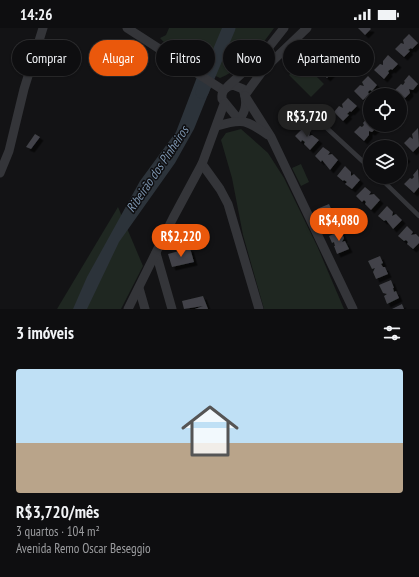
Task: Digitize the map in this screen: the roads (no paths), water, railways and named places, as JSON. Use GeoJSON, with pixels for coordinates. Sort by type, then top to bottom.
{"type":"FeatureCollection","features":[{"type":"Feature","properties":{"kind":"street"},"geometry":{"type":"LineString","coordinates":[[0,173],[13,138],[24,89],[43,28]]}},
{"type":"Feature","properties":{"kind":"street"},"geometry":{"type":"LineString","coordinates":[[127,28],[214,84],[226,88],[239,86],[243,89],[247,103],[244,114],[239,120]]}},
{"type":"Feature","properties":{"kind":"street"},"geometry":{"type":"LineString","coordinates":[[128,309],[173,218],[202,164],[224,104],[222,94],[226,88],[265,52],[284,28]]}},
{"type":"Feature","properties":{"kind":"street"},"geometry":{"type":"LineString","coordinates":[[245,95],[264,69],[303,29]]}},
{"type":"Feature","properties":{"kind":"street"},"geometry":{"type":"LineString","coordinates":[[245,95],[271,136],[352,309]]}},
{"type":"Feature","properties":{"kind":"street"},"geometry":{"type":"LineString","coordinates":[[224,104],[239,120]]}},
{"type":"Feature","properties":{"kind":"street"},"geometry":{"type":"LineString","coordinates":[[217,126],[239,120],[254,124],[271,136]]}},
{"type":"Feature","properties":{"kind":"street"},"geometry":{"type":"LineString","coordinates":[[202,164],[220,189],[228,204],[259,309]]}},
{"type":"Feature","properties":{"kind":"street"},"geometry":{"type":"LineString","coordinates":[[156,253],[172,309]]}},
{"type":"Feature","properties":{"kind":"street"},"geometry":{"type":"LineString","coordinates":[[139,288],[145,309]]}},
{"type":"Feature","properties":{"kind":"lane"},"geometry":{"type":"LineString","coordinates":[[314,113],[318,120],[363,162]]}},
{"type":"Feature","properties":{"kind":"lane"},"geometry":{"type":"LineString","coordinates":[[386,184],[419,216]]}},
{"type":"Feature","properties":{"kind":"water"},"geometry":{"type":"Polygon","coordinates":[[[197,77],[211,87],[194,129],[175,163],[119,242],[87,309],[73,309],[87,277],[140,181],[176,132],[197,77]]]}},
{"type":"Feature","properties":{"kind":"waterway","name":"Ribeirão dos Pinheiros"},"geometry":{"type":"LineString","coordinates":[[202,92],[229,28]]}}]}
